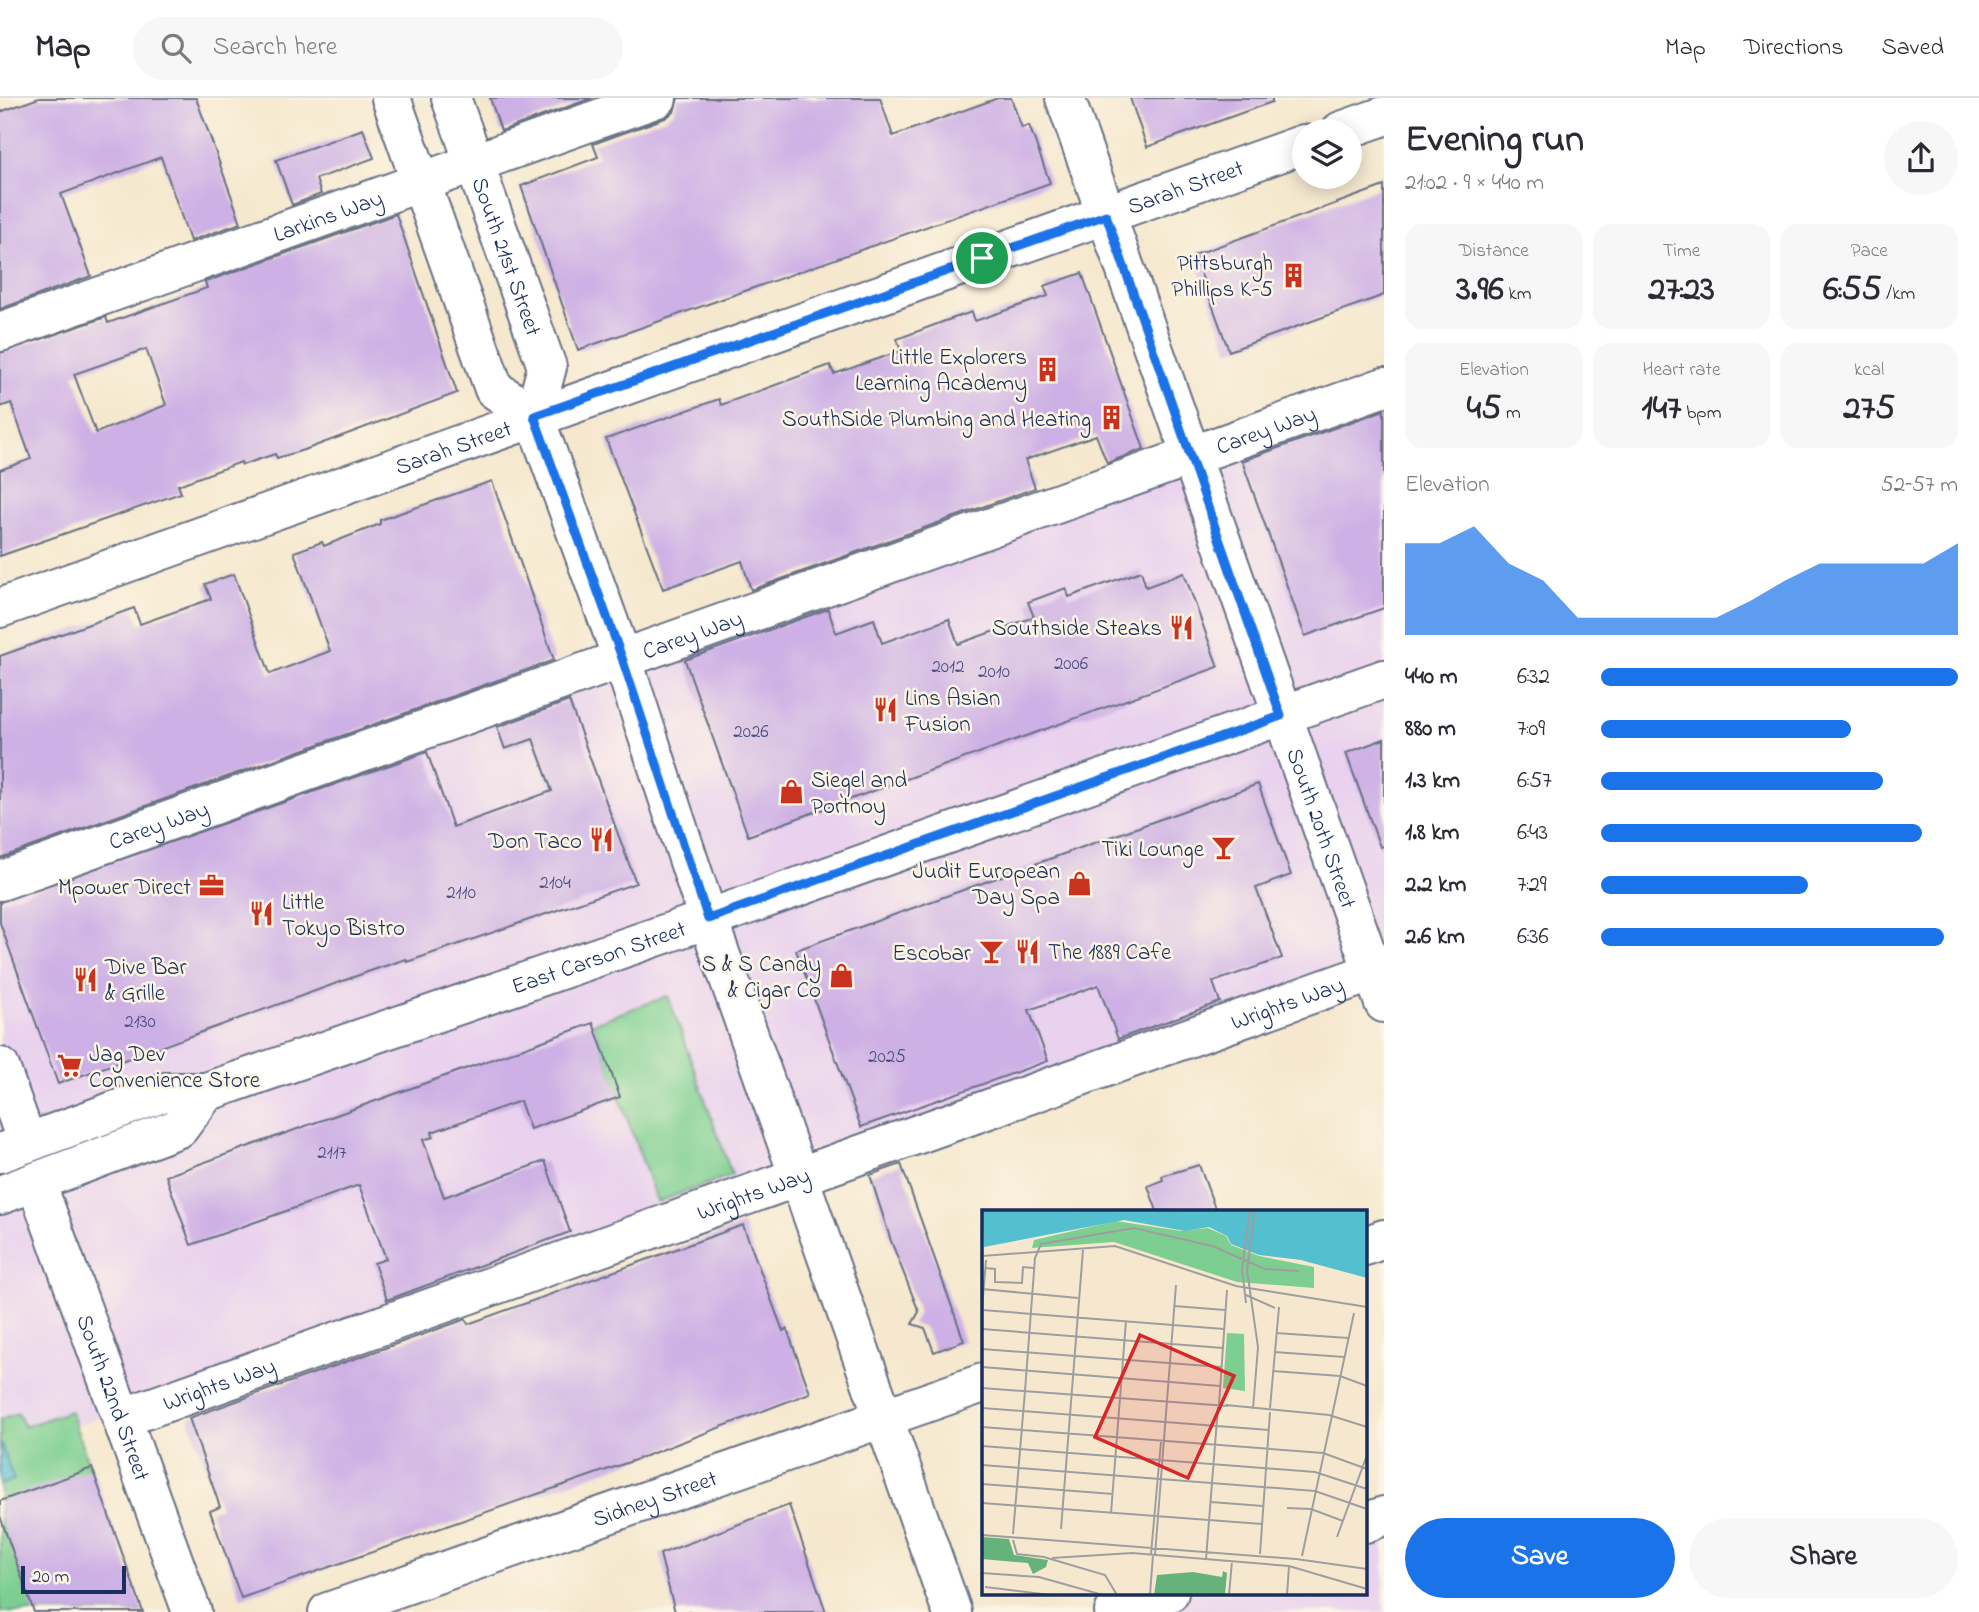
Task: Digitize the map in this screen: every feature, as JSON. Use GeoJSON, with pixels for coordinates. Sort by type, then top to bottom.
{"type":"FeatureCollection","features":[{"type":"Feature","properties":{"kind":"street"},"geometry":{"type":"LineString","coordinates":[[391,98],[494,389],[534,416],[622,658],[708,919],[951,1612]]}},
{"type":"Feature","properties":{"kind":"street","name":"South 21st Street"},"geometry":{"type":"LineString","coordinates":[[451,98],[547,367],[534,416]]}},
{"type":"Feature","properties":{"kind":"street","name":"Larkins Way"},"geometry":{"type":"LineString","coordinates":[[0,332],[657,98]]}},
{"type":"Feature","properties":{"kind":"street","name":"South 20th Street"},"geometry":{"type":"LineString","coordinates":[[1065,98],[1281,716],[1380,981]]}},
{"type":"Feature","properties":{"kind":"street"},"geometry":{"type":"LineString","coordinates":[[1362,124],[1384,116]]}},
{"type":"Feature","properties":{"kind":"street","name":"Sarah Street"},"geometry":{"type":"LineString","coordinates":[[0,608],[534,416],[1292,149]]}},
{"type":"Feature","properties":{"kind":"street","name":"Carey Way"},"geometry":{"type":"LineString","coordinates":[[0,881],[1384,387]]}},
{"type":"Feature","properties":{"kind":"street","name":"East Carson Street"},"geometry":{"type":"LineString","coordinates":[[13,1148],[165,1092],[206,1092],[708,919],[1384,679]]}},
{"type":"Feature","properties":{"kind":"street","name":"Wrights Way"},"geometry":{"type":"LineString","coordinates":[[122,1418],[798,1176],[1380,981]]}},
{"type":"Feature","properties":{"kind":"street"},"geometry":{"type":"LineString","coordinates":[[0,1067],[13,1148]]}},
{"type":"Feature","properties":{"kind":"street"},"geometry":{"type":"LineString","coordinates":[[0,1195],[179,1128],[206,1092]]}},
{"type":"Feature","properties":{"kind":"street","name":"South 22nd Street"},"geometry":{"type":"LineString","coordinates":[[36,1182],[192,1612]]}},
{"type":"Feature","properties":{"kind":"street"},"geometry":{"type":"LineString","coordinates":[[1366,1246],[1384,1239]]}},
{"type":"Feature","properties":{"kind":"street","name":"Sidney Street"},"geometry":{"type":"LineString","coordinates":[[328,1612],[982,1383]]}},
{"type":"Feature","properties":{"kind":"street"},"geometry":{"type":"LineString","coordinates":[[1366,1523],[1384,1516]]}},
{"type":"Feature","properties":{"kind":"street"},"geometry":{"type":"LineString","coordinates":[[1114,1612],[1165,1594]]}},
{"type":"Feature","properties":{"kind":"shaded area"},"geometry":{"type":"Polygon","coordinates":[[[1384,387],[1384,956],[0,1453],[0,881],[1384,387]]]}},
{"type":"Feature","properties":{"kind":"shaded area"},"geometry":{"type":"Polygon","coordinates":[[[1384,1524],[1384,1612],[1140,1612],[1191,1594],[1366,1594],[1366,1531],[1384,1524]]]}},
{"type":"Feature","properties":{"kind":"green space"},"geometry":{"type":"Polygon","coordinates":[[[668,996],[732,1175],[657,1202],[593,1023],[668,996]]]}},
{"type":"Feature","properties":{"kind":"green space"},"geometry":{"type":"Polygon","coordinates":[[[70,1411],[141,1612],[0,1612],[0,1419],[18,1413],[24,1427],[70,1411]]]}},
{"type":"Feature","properties":{"kind":"water"},"geometry":{"type":"Polygon","coordinates":[[[0,1441],[14,1480],[0,1485],[0,1441]]]}},
{"type":"Feature","properties":{"kind":"building"},"geometry":{"type":"Polygon","coordinates":[[[39,98],[196,98],[241,223],[190,241],[161,157],[61,194],[91,276],[0,309],[0,112],[39,98]]]}},
{"type":"Feature","properties":{"kind":"building"},"geometry":{"type":"Polygon","coordinates":[[[490,98],[592,98],[501,131],[490,98]]]}},
{"type":"Feature","properties":{"kind":"building"},"geometry":{"type":"Polygon","coordinates":[[[678,98],[880,98],[893,136],[998,98],[1011,98],[1022,128],[1029,125],[1050,183],[578,350],[521,186],[598,157],[593,144],[665,118],[674,112],[678,98]]]}},
{"type":"Feature","properties":{"kind":"building"},"geometry":{"type":"Polygon","coordinates":[[[1130,98],[1272,98],[1272,102],[1147,147],[1130,98]]]}},
{"type":"Feature","properties":{"kind":"building"},"geometry":{"type":"Polygon","coordinates":[[[363,129],[374,158],[316,179],[321,194],[292,205],[276,160],[363,129]]]}},
{"type":"Feature","properties":{"kind":"building","name":"Pittsburgh Phillips K-5"},"geometry":{"type":"Polygon","coordinates":[[[1384,186],[1384,295],[1229,351],[1194,255],[1384,186]]]}},
{"type":"Feature","properties":{"kind":"building"},"geometry":{"type":"Polygon","coordinates":[[[396,214],[457,393],[307,449],[277,458],[275,454],[242,465],[241,462],[178,485],[181,493],[0,556],[0,470],[31,459],[11,403],[0,407],[0,353],[106,317],[108,323],[207,288],[205,282],[396,214]],[[146,349],[74,374],[96,433],[166,405],[146,349]]]}},
{"type":"Feature","properties":{"kind":"building"},"geometry":{"type":"Polygon","coordinates":[[[1082,273],[1144,449],[1107,463],[1096,435],[1025,460],[1035,488],[751,590],[742,561],[663,589],[606,439],[719,399],[721,405],[830,365],[834,374],[901,351],[897,339],[972,312],[975,321],[1048,296],[1044,286],[1082,273]]]}},
{"type":"Feature","properties":{"kind":"building"},"geometry":{"type":"Polygon","coordinates":[[[1384,410],[1384,608],[1305,636],[1242,461],[1384,410]]]}},
{"type":"Feature","properties":{"kind":"building"},"geometry":{"type":"Polygon","coordinates":[[[492,481],[554,660],[0,858],[0,656],[134,608],[140,624],[211,599],[205,584],[234,574],[270,674],[330,651],[294,552],[322,542],[324,546],[380,524],[380,520],[492,481]]]}},
{"type":"Feature","properties":{"kind":"building"},"geometry":{"type":"Polygon","coordinates":[[[1141,571],[1146,587],[1184,573],[1218,667],[748,836],[685,660],[828,609],[836,633],[874,619],[882,643],[949,619],[958,644],[1034,617],[1028,602],[1066,588],[1069,597],[1141,571]]]}},
{"type":"Feature","properties":{"kind":"building"},"geometry":{"type":"Polygon","coordinates":[[[569,701],[636,883],[407,962],[406,959],[373,970],[58,1084],[0,923],[0,902],[427,752],[453,827],[552,791],[533,739],[505,749],[497,727],[569,701]]]}},
{"type":"Feature","properties":{"kind":"building"},"geometry":{"type":"Polygon","coordinates":[[[1384,739],[1384,846],[1380,847],[1346,753],[1384,739]]]}},
{"type":"Feature","properties":{"kind":"building"},"geometry":{"type":"Polygon","coordinates":[[[1258,784],[1291,875],[1256,888],[1282,958],[1213,982],[1220,1002],[1118,1039],[1098,985],[1029,1010],[1048,1061],[861,1127],[796,950],[1258,784]]]}},
{"type":"Feature","properties":{"kind":"building"},"geometry":{"type":"Polygon","coordinates":[[[593,1023],[620,1097],[530,1129],[520,1101],[432,1132],[433,1137],[423,1140],[444,1197],[545,1161],[570,1232],[387,1300],[374,1263],[386,1259],[359,1185],[191,1245],[166,1176],[593,1023]]]}},
{"type":"Feature","properties":{"kind":"building"},"geometry":{"type":"Polygon","coordinates":[[[901,1164],[964,1341],[934,1352],[925,1328],[912,1324],[919,1312],[891,1241],[870,1175],[901,1164]]]}},
{"type":"Feature","properties":{"kind":"building"},"geometry":{"type":"Polygon","coordinates":[[[1199,1165],[1216,1210],[1157,1210],[1148,1186],[1163,1180],[1162,1176],[1199,1165]]]}},
{"type":"Feature","properties":{"kind":"building"},"geometry":{"type":"Polygon","coordinates":[[[743,1225],[783,1331],[787,1329],[810,1393],[635,1460],[241,1598],[210,1511],[220,1507],[189,1418],[466,1319],[468,1324],[743,1225]]]}},
{"type":"Feature","properties":{"kind":"building"},"geometry":{"type":"Polygon","coordinates":[[[92,1468],[143,1612],[34,1612],[0,1516],[0,1501],[92,1468]]]}},
{"type":"Feature","properties":{"kind":"building"},"geometry":{"type":"Polygon","coordinates":[[[789,1505],[826,1612],[675,1612],[660,1554],[789,1505]]]}},
{"type":"Feature","properties":{"kind":"place","name":"Pittsburgh Phillips K-5"},"geometry":{"type":"Point","coordinates":[1293,275]}},
{"type":"Feature","properties":{"kind":"place","name":"Little Explorers Learning Academy"},"geometry":{"type":"Point","coordinates":[1047,369]}},
{"type":"Feature","properties":{"kind":"place","name":"SouthSide Plumbing and Heating"},"geometry":{"type":"Point","coordinates":[1111,418]}},
{"type":"Feature","properties":{"kind":"place","name":"Southside Steaks"},"geometry":{"type":"Point","coordinates":[1182,627]}},
{"type":"Feature","properties":{"kind":"place","name":"Lins Asian Fusion"},"geometry":{"type":"Point","coordinates":[885,710]}},
{"type":"Feature","properties":{"kind":"place","name":"Siegel and Portnoy"},"geometry":{"type":"Point","coordinates":[791,792]}},
{"type":"Feature","properties":{"kind":"place","name":"Don Taco"},"geometry":{"type":"Point","coordinates":[602,840]}},
{"type":"Feature","properties":{"kind":"place","name":"Tiki Lounge"},"geometry":{"type":"Point","coordinates":[1224,848]}},
{"type":"Feature","properties":{"kind":"place","name":"Judit European Day Spa"},"geometry":{"type":"Point","coordinates":[1080,883]}},
{"type":"Feature","properties":{"kind":"place","name":"Mpower Direct"},"geometry":{"type":"Point","coordinates":[211,886]}},
{"type":"Feature","properties":{"kind":"place","name":"Little Tokyo Bistro"},"geometry":{"type":"Point","coordinates":[262,914]}},
{"type":"Feature","properties":{"kind":"place","name":"The 1889 Cafe"},"geometry":{"type":"Point","coordinates":[1028,951]}},
{"type":"Feature","properties":{"kind":"place","name":"Escobar"},"geometry":{"type":"Point","coordinates":[991,952]}},
{"type":"Feature","properties":{"kind":"place","name":"S & S Candy & Cigar Co"},"geometry":{"type":"Point","coordinates":[841,976]}},
{"type":"Feature","properties":{"kind":"place","name":"Dive Bar & Grille"},"geometry":{"type":"Point","coordinates":[85,979]}},
{"type":"Feature","properties":{"kind":"place","name":"Jag Dev Convenience Store"},"geometry":{"type":"Point","coordinates":[69,1066]}},
{"type":"Feature","properties":{"kind":"route"},"geometry":{"type":"LineString","coordinates":[[1106,215],[1281,716],[708,919],[622,658],[534,416],[982,258],[1106,215]]}}]}
